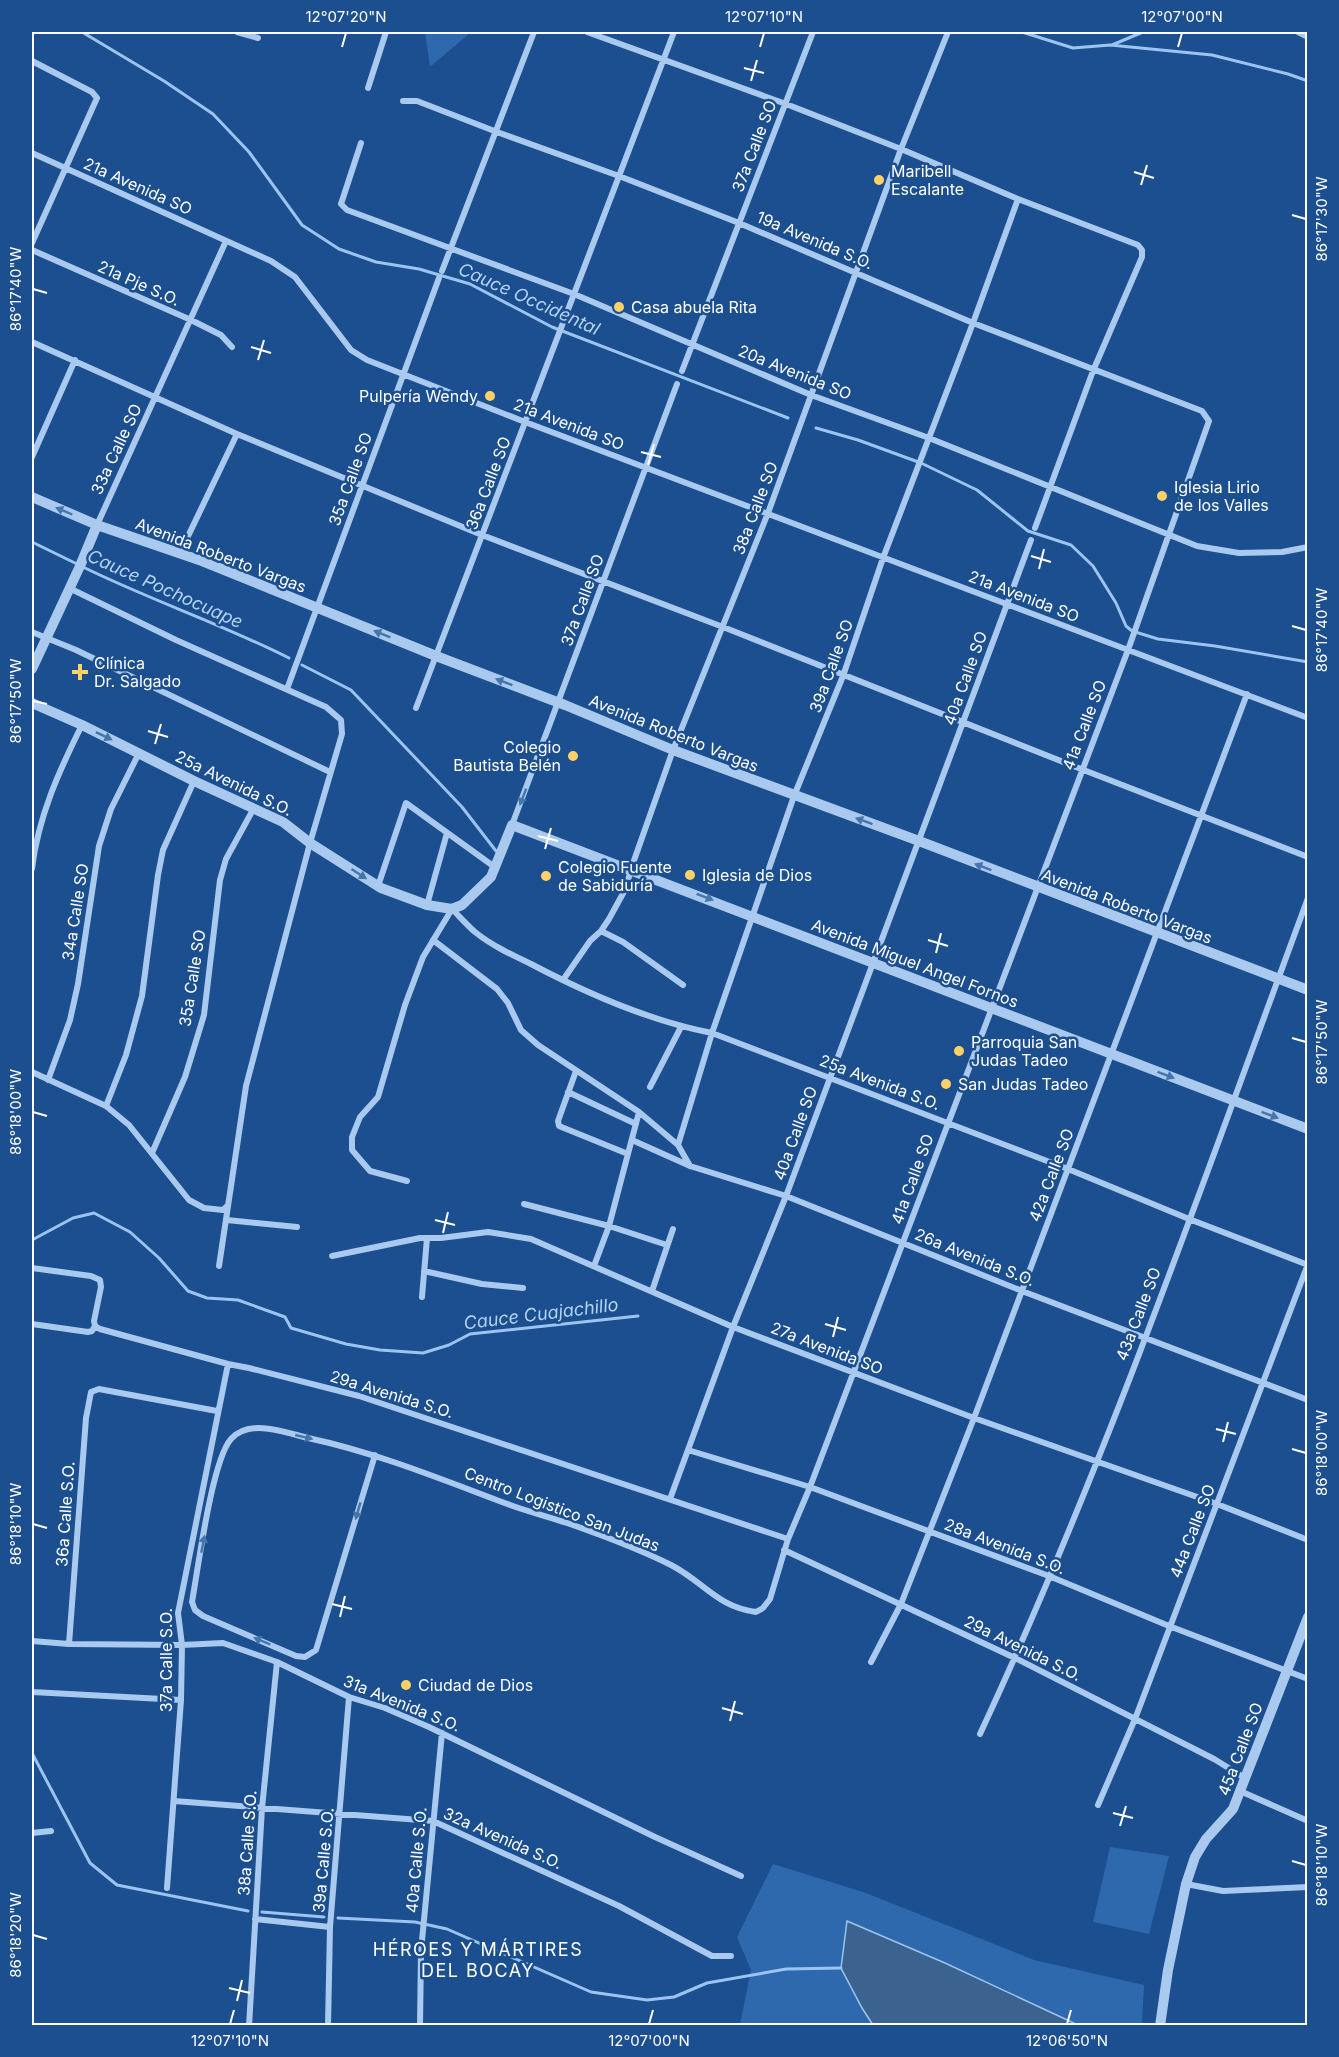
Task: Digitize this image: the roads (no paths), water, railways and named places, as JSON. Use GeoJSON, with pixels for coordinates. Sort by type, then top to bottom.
{"type":"FeatureCollection","features":[{"type":"Feature","properties":{"kind":"street"},"geometry":{"type":"LineString","coordinates":[[237,32],[258,38]]}},
{"type":"Feature","properties":{"kind":"street"},"geometry":{"type":"LineString","coordinates":[[368,88],[386,32]]}},
{"type":"Feature","properties":{"kind":"street"},"geometry":{"type":"LineString","coordinates":[[451,247],[534,32]]}},
{"type":"Feature","properties":{"kind":"street"},"geometry":{"type":"LineString","coordinates":[[587,32],[786,104],[901,149],[1018,199],[1138,245],[1142,250],[1142,257],[1093,371],[1035,528]]}},
{"type":"Feature","properties":{"kind":"street","name":"36a Calle SO"},"geometry":{"type":"LineString","coordinates":[[416,708],[674,32]]}},
{"type":"Feature","properties":{"kind":"street","name":"37a Calle SO"},"geometry":{"type":"LineString","coordinates":[[682,371],[813,32]]}},
{"type":"Feature","properties":{"kind":"street","name":"38a Calle SO"},"geometry":{"type":"LineString","coordinates":[[563,981],[590,941],[601,932],[626,888],[674,750],[768,513],[901,149],[948,32]]}},
{"type":"Feature","properties":{"kind":"street"},"geometry":{"type":"LineString","coordinates":[[1299,32],[1308,37]]}},
{"type":"Feature","properties":{"kind":"street"},"geometry":{"type":"LineString","coordinates":[[32,61],[92,92],[97,98],[32,243]]}},
{"type":"Feature","properties":{"kind":"street","name":"19a Avenida S.O."},"geometry":{"type":"LineString","coordinates":[[403,101],[417,100],[739,223],[973,323],[1202,411],[1209,421]]}},
{"type":"Feature","properties":{"kind":"street","name":"20a Avenida SO"},"geometry":{"type":"LineString","coordinates":[[362,143],[341,204],[343,208],[574,294],[811,395],[928,438],[1197,546],[1239,553],[1282,552],[1308,547]]}},
{"type":"Feature","properties":{"kind":"street","name":"21a Avenida SO"},"geometry":{"type":"LineString","coordinates":[[32,153],[264,257],[295,277],[351,350],[367,360],[1308,718]]}},
{"type":"Feature","properties":{"kind":"street","name":"39a Calle SO"},"geometry":{"type":"LineString","coordinates":[[678,1145],[712,1033],[794,796],[843,676],[928,438],[1018,199]]}},
{"type":"Feature","properties":{"kind":"street","name":"33a Calle SO"},"geometry":{"type":"LineString","coordinates":[[32,669],[226,241]]}},
{"type":"Feature","properties":{"kind":"street","name":"35a Calle SO"},"geometry":{"type":"LineString","coordinates":[[286,689],[451,247]]}},
{"type":"Feature","properties":{"kind":"street","name":"21a Pje S.O."},"geometry":{"type":"LineString","coordinates":[[32,250],[190,320],[220,335],[232,347]]}},
{"type":"Feature","properties":{"kind":"street"},"geometry":{"type":"LineString","coordinates":[[32,342],[237,434],[482,535],[723,627],[1081,770],[1308,856]]}},
{"type":"Feature","properties":{"kind":"street"},"geometry":{"type":"LineString","coordinates":[[32,457],[75,360]]}},
{"type":"Feature","properties":{"kind":"street","name":"37a Calle SO"},"geometry":{"type":"LineString","coordinates":[[512,825],[677,384]]}},
{"type":"Feature","properties":{"kind":"street","name":"41a Calle SO"},"geometry":{"type":"LineString","coordinates":[[763,1608],[770,1599],[788,1539],[810,1487],[1128,650],[1209,421]]}},
{"type":"Feature","properties":{"kind":"street"},"geometry":{"type":"LineString","coordinates":[[180,553],[237,434]]}},
{"type":"Feature","properties":{"kind":"street","name":"Avenida Roberto Vargas"},"geometry":{"type":"LineString","coordinates":[[32,496],[97,525],[180,553],[674,750],[1308,990]]}},
{"type":"Feature","properties":{"kind":"street","name":"40a Calle SO"},"geometry":{"type":"LineString","coordinates":[[670,1499],[733,1327],[786,1196],[1031,540]]}},
{"type":"Feature","properties":{"kind":"street"},"geometry":{"type":"LineString","coordinates":[[69,588],[326,707],[341,720],[342,734],[310,843],[246,1086],[219,1266]]}},
{"type":"Feature","properties":{"kind":"street"},"geometry":{"type":"LineString","coordinates":[[32,632],[76,650],[330,772]]}},
{"type":"Feature","properties":{"kind":"street","name":"42a Calle SO"},"geometry":{"type":"LineString","coordinates":[[871,1662],[901,1604],[974,1418],[1247,694]]}},
{"type":"Feature","properties":{"kind":"street","name":"25a Avenida S.O."},"geometry":{"type":"LineString","coordinates":[[32,703],[283,822],[310,843],[378,886],[427,905],[452,909],[476,933],[505,951],[563,981],[615,1004],[681,1027],[712,1033],[1068,1169],[1307,1265]]}},
{"type":"Feature","properties":{"kind":"street"},"geometry":{"type":"LineString","coordinates":[[32,869],[41,822],[50,794],[82,725]]}},
{"type":"Feature","properties":{"kind":"street","name":"34a Calle SO"},"geometry":{"type":"LineString","coordinates":[[48,1080],[70,1020],[78,984],[99,846],[111,809],[140,753]]}},
{"type":"Feature","properties":{"kind":"street"},"geometry":{"type":"LineString","coordinates":[[106,1106],[126,1055],[142,996],[163,850],[194,781]]}},
{"type":"Feature","properties":{"kind":"street"},"geometry":{"type":"LineString","coordinates":[[378,886],[406,802],[496,868]]}},
{"type":"Feature","properties":{"kind":"street","name":"35a Calle SO"},"geometry":{"type":"LineString","coordinates":[[152,1153],[185,1077],[204,1015],[219,879],[226,859],[254,808]]}},
{"type":"Feature","properties":{"kind":"street"},"geometry":{"type":"LineString","coordinates":[[407,1181],[370,1171],[352,1150],[352,1137],[360,1117],[378,1097],[405,1005],[423,957],[452,909],[462,905],[491,877],[512,825]]}},
{"type":"Feature","properties":{"kind":"street","name":"Avenida Miguel Angel Fornos"},"geometry":{"type":"LineString","coordinates":[[512,825],[753,915],[991,1009],[1308,1129]]}},
{"type":"Feature","properties":{"kind":"street"},"geometry":{"type":"LineString","coordinates":[[427,905],[447,833]]}},
{"type":"Feature","properties":{"kind":"street","name":"43a Calle SO"},"geometry":{"type":"LineString","coordinates":[[980,1734],[1015,1658],[1097,1460],[1308,898]]}},
{"type":"Feature","properties":{"kind":"street"},"geometry":{"type":"LineString","coordinates":[[601,932],[623,942],[683,985]]}},
{"type":"Feature","properties":{"kind":"street"},"geometry":{"type":"LineString","coordinates":[[433,940],[497,989],[508,1003],[521,1030],[538,1045],[639,1112],[678,1145],[690,1166]]}},
{"type":"Feature","properties":{"kind":"street"},"geometry":{"type":"LineString","coordinates":[[650,1087],[681,1027]]}},
{"type":"Feature","properties":{"kind":"street"},"geometry":{"type":"LineString","coordinates":[[576,1071],[558,1121],[559,1126],[628,1154]]}},
{"type":"Feature","properties":{"kind":"street"},"geometry":{"type":"LineString","coordinates":[[32,1072],[106,1106],[129,1125],[189,1200],[204,1208],[217,1210],[223,1210],[229,1204]]}},
{"type":"Feature","properties":{"kind":"street"},"geometry":{"type":"LineString","coordinates":[[568,1092],[636,1124]]}},
{"type":"Feature","properties":{"kind":"street"},"geometry":{"type":"LineString","coordinates":[[594,1266],[609,1226],[639,1112]]}},
{"type":"Feature","properties":{"kind":"street","name":"26a Avenida S.O."},"geometry":{"type":"LineString","coordinates":[[632,1140],[690,1166],[786,1196],[1022,1291],[1308,1400]]}},
{"type":"Feature","properties":{"kind":"street"},"geometry":{"type":"LineString","coordinates":[[524,1204],[609,1226],[667,1245]]}},
{"type":"Feature","properties":{"kind":"street"},"geometry":{"type":"LineString","coordinates":[[227,1220],[297,1227]]}},
{"type":"Feature","properties":{"kind":"street"},"geometry":{"type":"LineString","coordinates":[[652,1291],[673,1229]]}},
{"type":"Feature","properties":{"kind":"street","name":"27a Avenida SO"},"geometry":{"type":"LineString","coordinates":[[332,1256],[420,1238],[488,1232],[531,1239],[733,1327],[853,1374],[1097,1460],[1308,1540]]}},
{"type":"Feature","properties":{"kind":"street"},"geometry":{"type":"LineString","coordinates":[[422,1297],[427,1238]]}},
{"type":"Feature","properties":{"kind":"street","name":"44a Calle SO"},"geometry":{"type":"LineString","coordinates":[[1098,1805],[1135,1719],[1307,1265]]}},
{"type":"Feature","properties":{"kind":"street"},"geometry":{"type":"LineString","coordinates":[[32,1268],[91,1276],[100,1280],[95,1326],[92,1331],[32,1324]]}},
{"type":"Feature","properties":{"kind":"street"},"geometry":{"type":"LineString","coordinates":[[424,1271],[482,1284],[524,1288]]}},
{"type":"Feature","properties":{"kind":"street","name":"29a Avenida S.O."},"geometry":{"type":"LineString","coordinates":[[95,1326],[228,1364],[360,1396],[788,1539]]}},
{"type":"Feature","properties":{"kind":"street","name":"37a Calle S.O."},"geometry":{"type":"LineString","coordinates":[[167,1888],[181,1700],[182,1645],[178,1613],[228,1364]]}},
{"type":"Feature","properties":{"kind":"street","name":"36a Calle S.O."},"geometry":{"type":"LineString","coordinates":[[69,1644],[86,1418],[91,1392],[94,1389],[217,1411]]}},
{"type":"Feature","properties":{"kind":"street","name":"Centro Logistico San Judas"},"geometry":{"type":"LineString","coordinates":[[375,1455],[316,1650],[305,1657],[296,1656],[203,1616],[195,1610],[192,1602],[212,1495],[226,1447],[232,1438],[246,1429],[262,1428],[375,1455],[513,1506],[570,1524],[680,1570],[713,1596],[735,1608],[756,1612],[763,1608]]}},
{"type":"Feature","properties":{"kind":"street","name":"28a Avenida S.O."},"geometry":{"type":"LineString","coordinates":[[688,1450],[810,1487],[1049,1576],[1169,1626],[1308,1679]]}},
{"type":"Feature","properties":{"kind":"street","name":"29a Avenida S.O."},"geometry":{"type":"LineString","coordinates":[[784,1550],[1015,1658],[1214,1759],[1245,1778]]}},
{"type":"Feature","properties":{"kind":"street","name":"45a Calle SO"},"geometry":{"type":"LineString","coordinates":[[1160,2025],[1168,1970],[1186,1884],[1196,1857],[1206,1839],[1233,1809],[1308,1617]]}},
{"type":"Feature","properties":{"kind":"street","name":"31a Avenida S.O."},"geometry":{"type":"LineString","coordinates":[[32,1641],[69,1644],[223,1643],[277,1662],[349,1697],[385,1708],[442,1733],[655,1837],[741,1876]]}},
{"type":"Feature","properties":{"kind":"street","name":"38a Calle S.O."},"geometry":{"type":"LineString","coordinates":[[249,2025],[262,1808],[277,1662]]}},
{"type":"Feature","properties":{"kind":"street"},"geometry":{"type":"LineString","coordinates":[[32,1692],[181,1700]]}},
{"type":"Feature","properties":{"kind":"street","name":"39a Calle S.O."},"geometry":{"type":"LineString","coordinates":[[328,2025],[330,1927],[349,1697]]}},
{"type":"Feature","properties":{"kind":"street","name":"40a Calle S.O."},"geometry":{"type":"LineString","coordinates":[[420,2025],[421,1951],[442,1733]]}},
{"type":"Feature","properties":{"kind":"street"},"geometry":{"type":"LineString","coordinates":[[1240,1791],[1308,1821]]}},
{"type":"Feature","properties":{"kind":"street","name":"32a Avenida S.O."},"geometry":{"type":"LineString","coordinates":[[174,1801],[433,1821],[618,1906],[712,1956],[731,1956]]}},
{"type":"Feature","properties":{"kind":"street"},"geometry":{"type":"LineString","coordinates":[[32,1833],[51,1832]]}},
{"type":"Feature","properties":{"kind":"street"},"geometry":{"type":"LineString","coordinates":[[1186,1884],[1223,1891],[1308,1887]]}},
{"type":"Feature","properties":{"kind":"street"},"geometry":{"type":"LineString","coordinates":[[255,1919],[330,1927]]}},
{"type":"Feature","properties":{"kind":"waterway","name":"Cauce Occidental"},"geometry":{"type":"LineString","coordinates":[[82,32],[164,81],[213,114],[249,152],[302,225],[339,249],[376,262],[419,269],[470,284],[552,327],[788,418]]}},
{"type":"Feature","properties":{"kind":"waterway"},"geometry":{"type":"LineString","coordinates":[[1022,32],[1073,48],[1110,45],[1212,55],[1308,81]]}},
{"type":"Feature","properties":{"kind":"waterway"},"geometry":{"type":"LineString","coordinates":[[1112,45],[1143,32]]}},
{"type":"Feature","properties":{"kind":"waterway","name":"Cauce Occidental"},"geometry":{"type":"LineString","coordinates":[[816,428],[858,440],[921,463],[977,490],[1028,531],[1071,545],[1093,566],[1116,603],[1126,626],[1132,631],[1158,639],[1308,662]]}},
{"type":"Feature","properties":{"kind":"waterway","name":"Cauce Pochocuape"},"geometry":{"type":"LineString","coordinates":[[32,542],[77,564]]}},
{"type":"Feature","properties":{"kind":"waterway","name":"Cauce Pochocuape"},"geometry":{"type":"LineString","coordinates":[[83,567],[289,658]]}},
{"type":"Feature","properties":{"kind":"waterway","name":"Cauce Pochocuape"},"geometry":{"type":"LineString","coordinates":[[302,665],[351,690],[462,807],[496,851]]}},
{"type":"Feature","properties":{"kind":"waterway","name":"Cauce Cuajachillo"},"geometry":{"type":"LineString","coordinates":[[32,1240],[73,1218],[94,1213],[130,1232],[159,1258],[188,1291],[207,1298],[238,1300],[285,1317],[291,1328],[346,1344],[380,1350],[423,1353],[449,1345],[470,1334],[638,1316]]}},
{"type":"Feature","properties":{"kind":"waterway"},"geometry":{"type":"LineString","coordinates":[[32,1753],[90,1863],[117,1885],[248,1911]]}},
{"type":"Feature","properties":{"kind":"waterway"},"geometry":{"type":"LineString","coordinates":[[262,1912],[324,1917]]}},
{"type":"Feature","properties":{"kind":"waterway"},"geometry":{"type":"LineString","coordinates":[[338,1918],[415,1922],[447,1929],[591,1992],[647,2000],[674,1997],[707,1983],[786,1969],[841,1968]]}},
{"type":"Feature","properties":{"kind":"place","name":"Maribell Escalante"},"geometry":{"type":"Point","coordinates":[879,180]}},
{"type":"Feature","properties":{"kind":"place","name":"Casa abuela Rita"},"geometry":{"type":"Point","coordinates":[619,307]}},
{"type":"Feature","properties":{"kind":"place","name":"Pulpería Wendy"},"geometry":{"type":"Point","coordinates":[490,396]}},
{"type":"Feature","properties":{"kind":"place","name":"Iglesia Lirio de los Valles"},"geometry":{"type":"Point","coordinates":[1162,496]}},
{"type":"Feature","properties":{"kind":"place","name":"Clínica Dr. Salgado"},"geometry":{"type":"Point","coordinates":[80,672]}},
{"type":"Feature","properties":{"kind":"place","name":"Colegio Bautista Belén"},"geometry":{"type":"Point","coordinates":[573,756]}},
{"type":"Feature","properties":{"kind":"place","name":"Iglesia de Dios"},"geometry":{"type":"Point","coordinates":[690,875]}},
{"type":"Feature","properties":{"kind":"place","name":"Colegio Fuente de Sabiduría"},"geometry":{"type":"Point","coordinates":[546,876]}},
{"type":"Feature","properties":{"kind":"place","name":"Parroquia San Judas Tadeo"},"geometry":{"type":"Point","coordinates":[959,1051]}},
{"type":"Feature","properties":{"kind":"place","name":"San Judas Tadeo"},"geometry":{"type":"Point","coordinates":[946,1084]}},
{"type":"Feature","properties":{"kind":"place","name":"Ciudad de Dios"},"geometry":{"type":"Point","coordinates":[406,1685]}},
{"type":"Feature","properties":{"kind":"district","name":"HÉROES Y MÁRTIRES DEL BOCAY"},"geometry":{"type":"Point","coordinates":[478,1960]}}]}
